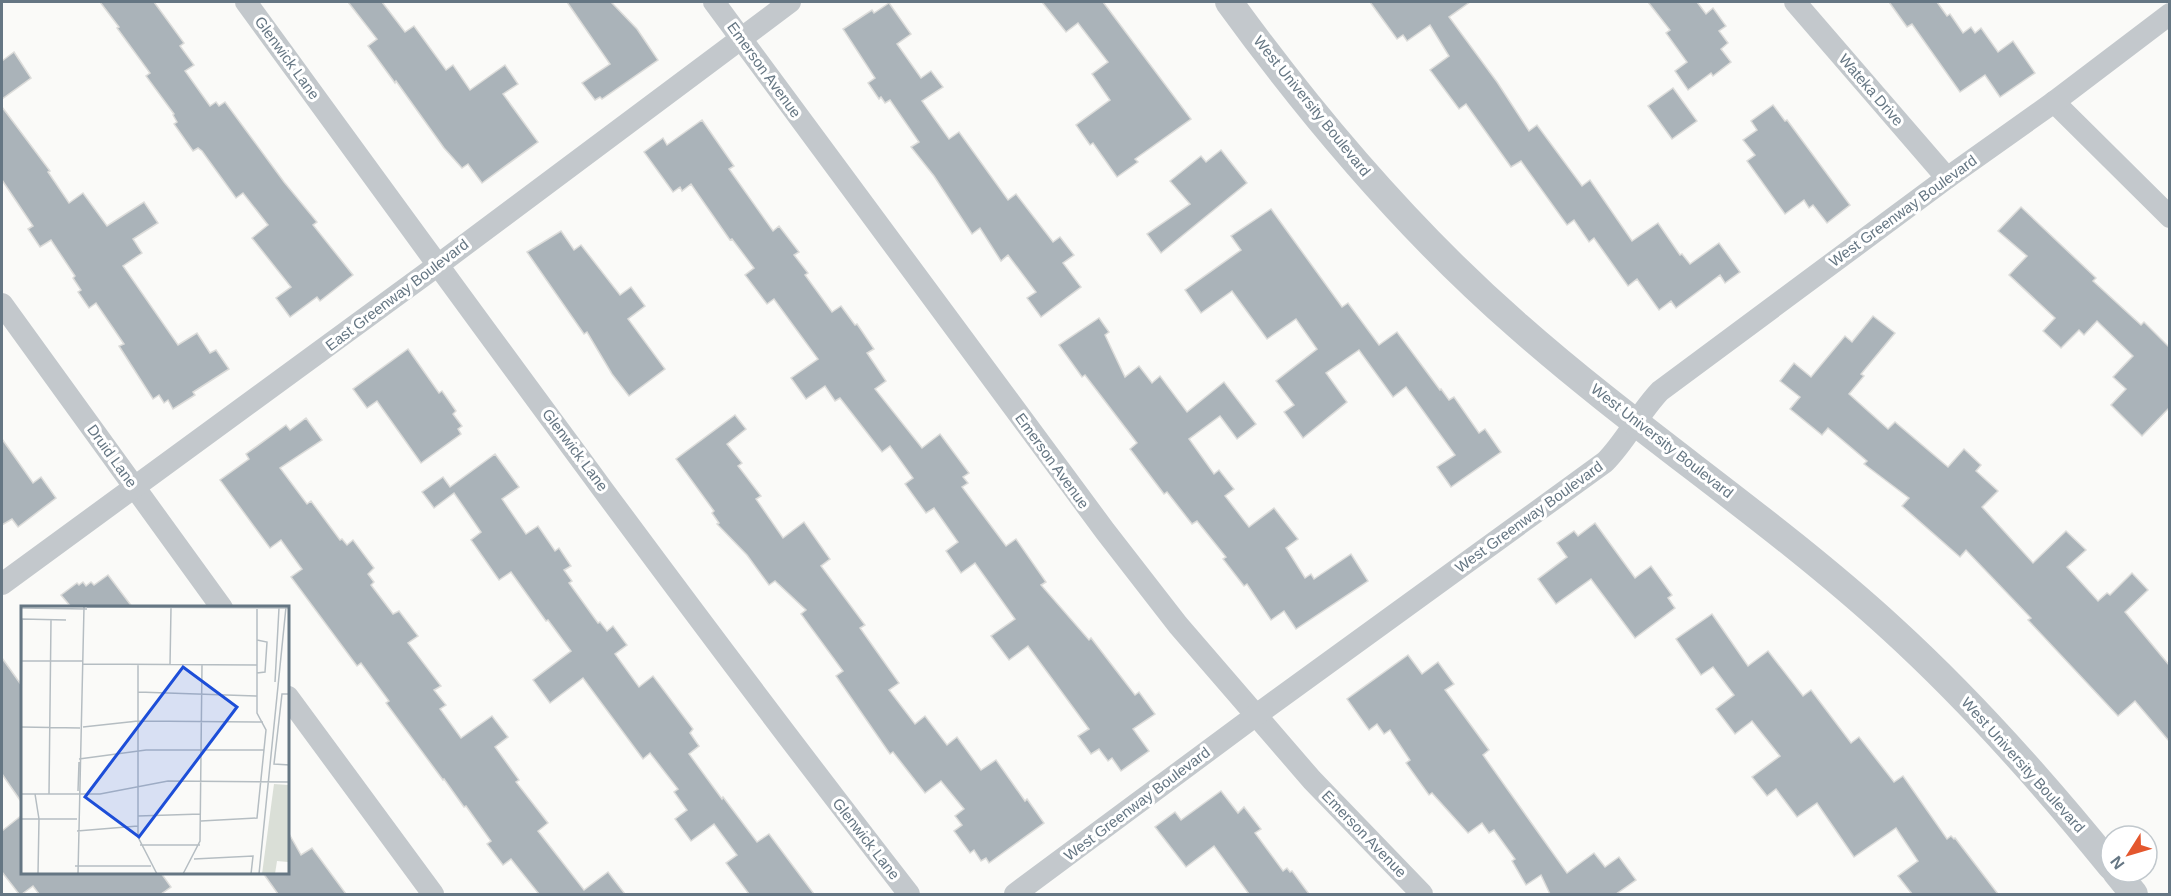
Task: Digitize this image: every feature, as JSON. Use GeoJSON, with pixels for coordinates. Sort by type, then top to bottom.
{"type":"FeatureCollection","features":[{"type":"Feature","properties":{"kind":"street","name":"Glenwick Lane"},"geometry":{"type":"LineString","coordinates":[[246,2],[438,265],[829,791],[909,894]]}},
{"type":"Feature","properties":{"kind":"street","name":"Emerson Avenue"},"geometry":{"type":"LineString","coordinates":[[714,2],[1105,531],[1178,625],[1312,780],[1422,894]]}},
{"type":"Feature","properties":{"kind":"street","name":"East Greenway Boulevard"},"geometry":{"type":"LineString","coordinates":[[2,584],[438,265],[790,2]]}},
{"type":"Feature","properties":{"kind":"street","name":"West University Boulevard"},"geometry":{"type":"LineString","coordinates":[[1229,2],[1278,69],[1342,146],[1458,271],[1519,327],[1788,541],[1891,628],[2023,760],[2099,852]]}},
{"type":"Feature","properties":{"kind":"street","name":"Wateka Drive"},"geometry":{"type":"LineString","coordinates":[[1795,2],[1947,178]]}},
{"type":"Feature","properties":{"kind":"street","name":"West Greenway Boulevard"},"geometry":{"type":"LineString","coordinates":[[1015,894],[1255,716],[1605,462],[1660,391],[1947,178],[2054,102],[2169,14]]}},
{"type":"Feature","properties":{"kind":"street"},"geometry":{"type":"LineString","coordinates":[[2054,102],[2169,217]]}},
{"type":"Feature","properties":{"kind":"street","name":"Druid Lane"},"geometry":{"type":"LineString","coordinates":[[2,304],[221,606]]}},
{"type":"Feature","properties":{"kind":"street"},"geometry":{"type":"LineString","coordinates":[[290,700],[433,894]]}},
{"type":"Feature","properties":{"kind":"building"},"geometry":{"type":"Polygon","coordinates":[[[100,2],[154,2],[184,43],[180,46],[194,65],[185,71],[210,106],[216,102],[219,106],[225,102],[284,182],[317,222],[313,225],[353,275],[320,301],[317,297],[290,317],[276,298],[291,287],[252,238],[268,225],[243,193],[236,198],[202,151],[198,148],[193,151],[174,124],[177,122],[174,114],[146,76],[150,73],[100,2]]]}},
{"type":"Feature","properties":{"kind":"building"},"geometry":{"type":"Polygon","coordinates":[[[348,2],[382,2],[405,32],[414,26],[446,70],[453,65],[470,90],[505,65],[518,84],[503,94],[538,142],[482,183],[468,164],[462,168],[444,148],[396,81],[395,83],[368,46],[377,39],[348,2]]]}},
{"type":"Feature","properties":{"kind":"building"},"geometry":{"type":"Polygon","coordinates":[[[567,2],[611,2],[637,29],[658,60],[602,99],[600,97],[595,100],[582,83],[610,64],[567,2]]]}},
{"type":"Feature","properties":{"kind":"building"},"geometry":{"type":"Polygon","coordinates":[[[1042,2],[1103,2],[1191,119],[1135,159],[1138,162],[1117,177],[1093,143],[1090,145],[1076,125],[1110,100],[1092,74],[1108,62],[1078,23],[1066,32],[1042,2]]]}},
{"type":"Feature","properties":{"kind":"building"},"geometry":{"type":"Polygon","coordinates":[[[1370,2],[1470,2],[1449,17],[1497,82],[1529,131],[1537,125],[1582,186],[1590,180],[1632,241],[1658,223],[1680,255],[1682,254],[1690,264],[1719,243],[1740,272],[1725,283],[1720,275],[1676,308],[1671,301],[1659,310],[1637,279],[1628,286],[1594,238],[1589,242],[1574,220],[1567,225],[1521,161],[1511,167],[1466,104],[1459,109],[1430,70],[1449,56],[1430,25],[1407,41],[1403,35],[1397,39],[1370,2]]]}},
{"type":"Feature","properties":{"kind":"building"},"geometry":{"type":"Polygon","coordinates":[[[1648,2],[1697,2],[1706,14],[1713,8],[1726,26],[1719,31],[1728,43],[1721,49],[1731,62],[1713,76],[1711,73],[1688,90],[1675,71],[1687,62],[1666,33],[1670,30],[1648,2]]]}},
{"type":"Feature","properties":{"kind":"building"},"geometry":{"type":"Polygon","coordinates":[[[1889,2],[1937,2],[1947,16],[1950,14],[1963,33],[1971,27],[1975,33],[1981,28],[1998,52],[2013,41],[2035,73],[2000,97],[1985,75],[1960,92],[1912,24],[1907,27],[1889,2]]]}},
{"type":"Feature","properties":{"kind":"building"},"geometry":{"type":"Polygon","coordinates":[[[889,3],[911,34],[897,44],[921,78],[931,71],[943,87],[922,101],[949,139],[959,132],[1008,200],[1016,194],[1053,242],[1060,237],[1074,255],[1063,263],[1081,287],[1041,317],[1027,298],[1036,292],[1008,255],[1001,261],[980,228],[972,234],[934,176],[911,147],[919,142],[890,100],[885,103],[881,97],[879,99],[868,83],[875,78],[843,29],[872,10],[874,13],[889,3]]]}},
{"type":"Feature","properties":{"kind":"building"},"geometry":{"type":"Polygon","coordinates":[[[14,52],[31,78],[2,99],[2,61],[14,52]]]}},
{"type":"Feature","properties":{"kind":"building"},"geometry":{"type":"Polygon","coordinates":[[[1673,88],[1697,121],[1672,139],[1648,106],[1673,88]]]}},
{"type":"Feature","properties":{"kind":"building"},"geometry":{"type":"Polygon","coordinates":[[[1773,105],[1785,121],[1787,120],[1850,205],[1827,223],[1813,205],[1809,208],[1804,200],[1785,214],[1747,161],[1755,155],[1743,140],[1757,130],[1751,121],[1773,105]]]}},
{"type":"Feature","properties":{"kind":"building"},"geometry":{"type":"Polygon","coordinates":[[[2,107],[50,171],[48,172],[69,203],[83,193],[107,226],[144,202],[158,223],[133,239],[142,253],[123,266],[178,345],[197,333],[210,353],[216,350],[229,369],[193,392],[195,395],[173,409],[168,400],[164,403],[159,395],[153,399],[119,346],[124,344],[96,303],[89,308],[78,292],[81,290],[73,278],[75,276],[51,240],[40,247],[28,229],[33,226],[2,180],[2,107]]]}},
{"type":"Feature","properties":{"kind":"building"},"geometry":{"type":"Polygon","coordinates":[[[702,120],[734,166],[729,169],[773,231],[779,226],[799,252],[794,255],[808,273],[805,275],[832,312],[841,306],[874,349],[867,353],[886,381],[875,389],[922,448],[940,434],[969,473],[963,477],[968,483],[962,487],[1006,546],[1016,539],[1046,582],[1041,585],[1089,640],[1091,638],[1135,695],[1139,692],[1155,714],[1133,729],[1149,751],[1121,771],[1112,758],[1108,761],[1099,749],[1091,754],[1078,736],[1089,729],[1028,646],[1009,660],[991,636],[1015,619],[975,563],[961,573],[946,551],[958,542],[934,508],[926,513],[905,484],[913,478],[890,446],[882,452],[840,398],[835,401],[825,386],[806,399],[791,378],[818,359],[774,299],[767,304],[745,275],[754,268],[732,239],[730,240],[691,184],[682,191],[680,187],[673,192],[644,152],[663,138],[667,145],[702,120]]]}},
{"type":"Feature","properties":{"kind":"building"},"geometry":{"type":"Polygon","coordinates":[[[1221,150],[1247,183],[1161,253],[1147,234],[1190,204],[1170,181],[1201,156],[1206,162],[1221,150]]]}},
{"type":"Feature","properties":{"kind":"building"},"geometry":{"type":"Polygon","coordinates":[[[2021,207],[2096,278],[2093,281],[2141,325],[2144,322],[2169,347],[2169,408],[2142,436],[2111,405],[2126,389],[2113,377],[2133,356],[2097,321],[2084,335],[2079,330],[2061,348],[2043,331],[2055,318],[2009,275],[2027,256],[1998,231],[2021,207]]]}},
{"type":"Feature","properties":{"kind":"building"},"geometry":{"type":"Polygon","coordinates":[[[1271,209],[1342,307],[1348,303],[1379,345],[1397,332],[1440,390],[1449,400],[1454,397],[1479,433],[1485,429],[1501,452],[1451,487],[1437,467],[1455,455],[1406,387],[1393,397],[1359,350],[1326,373],[1347,402],[1303,438],[1284,412],[1294,405],[1276,381],[1317,349],[1296,319],[1267,339],[1232,291],[1201,313],[1185,290],[1241,250],[1231,236],[1271,209]]]}},
{"type":"Feature","properties":{"kind":"building"},"geometry":{"type":"Polygon","coordinates":[[[561,231],[574,250],[581,245],[620,295],[631,287],[645,306],[628,319],[665,369],[629,396],[612,374],[587,332],[584,334],[527,252],[561,231]]]}},
{"type":"Feature","properties":{"kind":"building"},"geometry":{"type":"Polygon","coordinates":[[[1873,316],[1895,333],[1861,374],[1864,376],[1849,394],[1888,429],[1895,422],[1948,467],[1964,449],[1981,465],[1976,471],[1998,491],[1982,507],[2033,563],[2066,531],[2086,550],[2067,567],[2098,601],[2107,593],[2110,595],[2132,573],[2148,590],[2125,612],[2169,665],[2169,741],[2135,701],[2118,716],[2028,620],[2031,618],[1966,550],[1960,557],[1902,506],[1909,498],[1864,464],[1867,461],[1828,428],[1822,435],[1790,409],[1800,397],[1780,381],[1794,363],[1811,377],[1845,336],[1852,342],[1873,316]]]}},
{"type":"Feature","properties":{"kind":"building"},"geometry":{"type":"Polygon","coordinates":[[[1099,318],[1109,332],[1105,335],[1125,377],[1139,366],[1152,383],[1160,376],[1187,412],[1224,382],[1256,424],[1237,439],[1220,416],[1189,439],[1214,474],[1219,470],[1234,489],[1225,496],[1249,527],[1274,508],[1298,539],[1286,548],[1305,578],[1311,574],[1314,579],[1351,554],[1368,581],[1296,629],[1284,611],[1271,620],[1247,584],[1244,586],[1223,559],[1226,557],[1197,521],[1192,524],[1167,492],[1164,494],[1130,449],[1137,443],[1085,375],[1082,377],[1059,345],[1099,318]]]}},
{"type":"Feature","properties":{"kind":"building"},"geometry":{"type":"Polygon","coordinates":[[[408,349],[439,393],[442,391],[456,411],[453,414],[462,426],[458,429],[461,434],[421,463],[377,401],[367,408],[353,389],[408,349]]]}},
{"type":"Feature","properties":{"kind":"building"},"geometry":{"type":"Polygon","coordinates":[[[735,415],[746,429],[727,444],[742,463],[738,466],[761,496],[756,499],[783,538],[804,522],[830,559],[821,566],[865,625],[860,628],[899,683],[889,690],[915,724],[925,716],[947,745],[957,737],[981,770],[996,760],[1044,823],[989,863],[986,858],[981,861],[974,850],[970,853],[954,831],[962,825],[955,816],[964,809],[941,781],[925,793],[893,752],[890,754],[836,676],[843,671],[801,614],[806,610],[775,581],[769,585],[747,555],[717,524],[719,523],[712,513],[714,511],[676,459],[735,415]]]}},
{"type":"Feature","properties":{"kind":"building"},"geometry":{"type":"Polygon","coordinates":[[[306,418],[322,440],[280,468],[307,504],[311,501],[340,540],[342,539],[347,545],[353,540],[374,568],[368,574],[374,582],[371,585],[393,614],[399,611],[418,636],[408,643],[441,686],[434,690],[446,705],[440,709],[461,738],[492,716],[508,737],[495,747],[519,780],[516,782],[548,823],[538,831],[584,890],[608,872],[625,894],[539,894],[511,859],[503,865],[487,844],[491,841],[386,703],[389,701],[361,663],[357,666],[291,577],[302,569],[281,540],[270,548],[220,480],[249,459],[246,454],[286,425],[290,430],[306,418]]]}},
{"type":"Feature","properties":{"kind":"building"},"geometry":{"type":"Polygon","coordinates":[[[2,439],[33,483],[41,477],[56,498],[18,527],[12,519],[2,525],[2,439]]]}},
{"type":"Feature","properties":{"kind":"building"},"geometry":{"type":"Polygon","coordinates":[[[495,454],[519,487],[502,499],[526,534],[538,526],[555,551],[559,548],[571,566],[564,570],[572,581],[569,583],[598,623],[600,622],[607,631],[613,626],[627,645],[615,654],[639,687],[653,676],[693,729],[690,733],[699,746],[689,754],[722,799],[723,797],[757,842],[769,834],[814,894],[749,894],[726,863],[737,855],[714,824],[691,841],[675,819],[687,810],[674,792],[678,789],[650,753],[643,759],[583,678],[550,703],[533,680],[571,651],[511,572],[499,580],[471,540],[481,532],[454,493],[434,508],[422,492],[443,477],[450,487],[495,454]]]}},
{"type":"Feature","properties":{"kind":"building"},"geometry":{"type":"Polygon","coordinates":[[[1595,523],[1635,578],[1651,566],[1672,595],[1668,598],[1675,608],[1635,638],[1591,579],[1556,604],[1538,579],[1567,557],[1557,543],[1574,531],[1578,536],[1595,523]]]}},
{"type":"Feature","properties":{"kind":"building"},"geometry":{"type":"Polygon","coordinates":[[[108,575],[131,606],[70,606],[61,595],[77,583],[79,585],[83,582],[86,586],[91,582],[94,585],[108,575]]]}},
{"type":"Feature","properties":{"kind":"building"},"geometry":{"type":"Polygon","coordinates":[[[1712,614],[1748,666],[1768,651],[1803,696],[1811,690],[1851,743],[1859,737],[1894,782],[1903,776],[1947,839],[1951,836],[1955,838],[1998,894],[1912,894],[1898,876],[1918,861],[1896,828],[1854,857],[1817,803],[1797,817],[1776,789],[1767,796],[1752,777],[1780,756],[1752,721],[1735,734],[1716,709],[1734,695],[1713,667],[1701,675],[1676,639],[1712,614]]]}},
{"type":"Feature","properties":{"kind":"building"},"geometry":{"type":"Polygon","coordinates":[[[1408,655],[1422,674],[1438,662],[1454,684],[1445,690],[1489,750],[1483,755],[1567,873],[1594,853],[1605,867],[1619,857],[1636,880],[1616,894],[1550,894],[1541,875],[1526,885],[1512,861],[1515,859],[1494,830],[1489,833],[1482,823],[1468,833],[1432,793],[1429,795],[1406,763],[1410,760],[1390,730],[1384,734],[1377,724],[1369,730],[1347,699],[1408,655]]]}},
{"type":"Feature","properties":{"kind":"building"},"geometry":{"type":"Polygon","coordinates":[[[2,658],[21,685],[21,802],[2,774],[2,658]]]}},
{"type":"Feature","properties":{"kind":"building"},"geometry":{"type":"Polygon","coordinates":[[[1221,791],[1238,813],[1244,807],[1261,829],[1255,833],[1283,871],[1287,868],[1290,872],[1292,871],[1309,894],[1249,894],[1214,846],[1186,867],[1155,827],[1175,812],[1181,820],[1221,791]]]}},
{"type":"Feature","properties":{"kind":"building"},"geometry":{"type":"Polygon","coordinates":[[[21,816],[21,875],[162,875],[171,887],[161,894],[39,894],[33,886],[19,894],[2,872],[2,831],[21,816]]]}},
{"type":"Feature","properties":{"kind":"building"},"geometry":{"type":"Polygon","coordinates":[[[290,836],[301,855],[312,848],[346,894],[278,894],[264,875],[290,875],[290,836]]]}}]}
